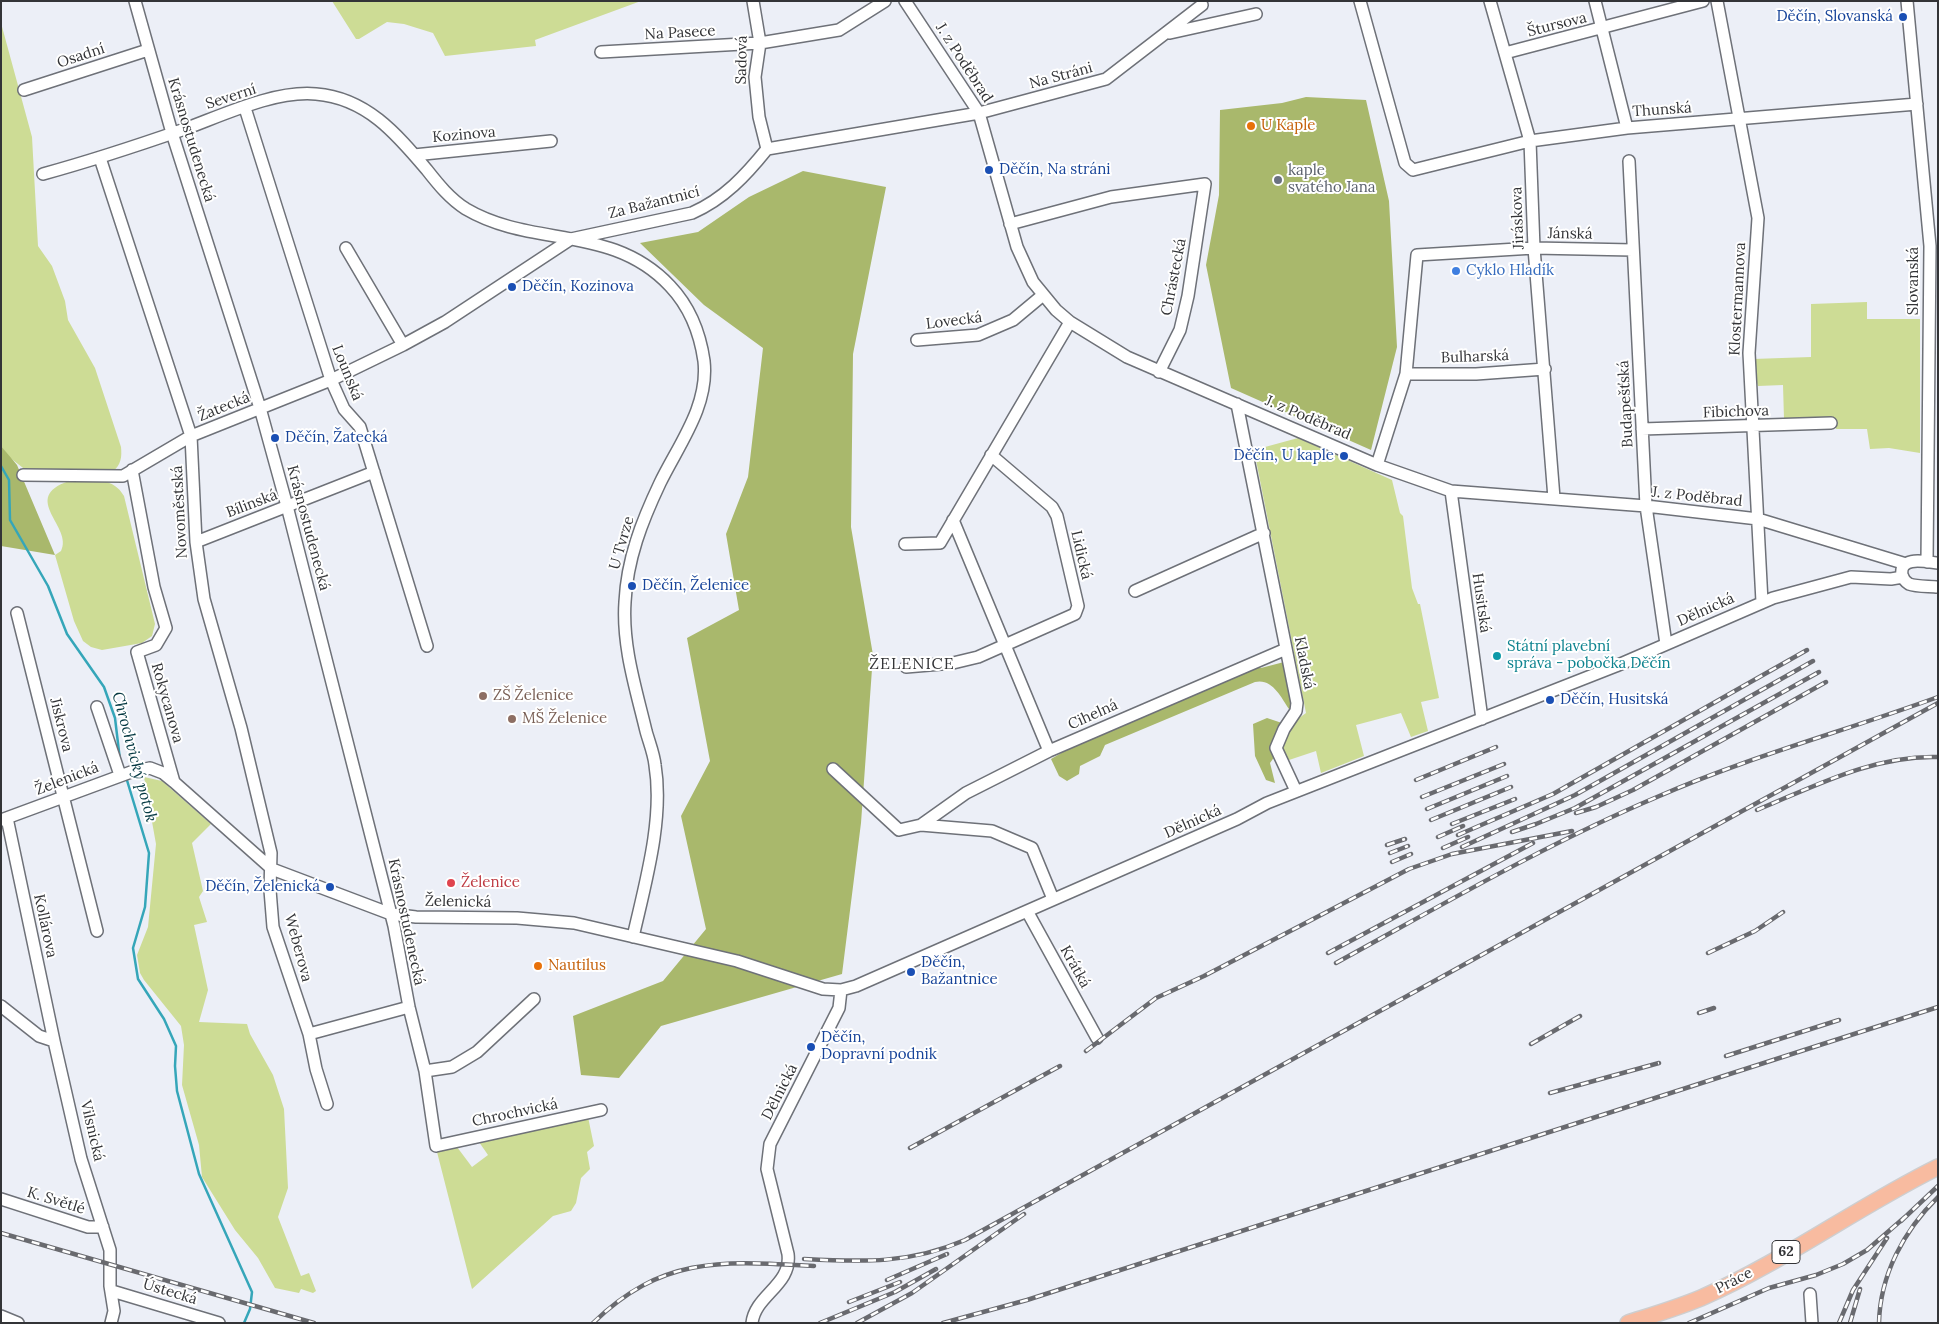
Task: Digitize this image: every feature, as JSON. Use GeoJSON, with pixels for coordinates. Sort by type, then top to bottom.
{"type":"FeatureCollection","features":[{"type":"Feature","properties":{"kind":"main road","name":"Práce"},"geometry":{"type":"LineString","coordinates":[[1628,1323],[1679,1306],[1723,1287],[1860,1208],[1938,1167]]}},
{"type":"Feature","properties":{"kind":"street","name":"Krásnostudenecká"},"geometry":{"type":"LineString","coordinates":[[135,1],[172,133],[260,408],[287,506],[391,914],[409,1007],[424,1071],[436,1146]]}},
{"type":"Feature","properties":{"kind":"street","name":"Sadová"},"geometry":{"type":"LineString","coordinates":[[753,1],[760,44],[755,76],[759,117],[767,149]]}},
{"type":"Feature","properties":{"kind":"street","name":"Na Pasece"},"geometry":{"type":"LineString","coordinates":[[601,52],[760,44],[839,30],[885,1]]}},
{"type":"Feature","properties":{"kind":"street","name":"J. z Poděbrad"},"geometry":{"type":"LineString","coordinates":[[906,1],[979,113],[1010,224],[1025,268],[1043,295],[1070,322],[1127,358],[1378,465],[1451,491],[1646,506],[1758,519],[1906,564]]}},
{"type":"Feature","properties":{"kind":"street","name":"Thunská"},"geometry":{"type":"LineString","coordinates":[[1360,1],[1405,162],[1413,170],[1530,141],[1627,128],[1917,104]]}},
{"type":"Feature","properties":{"kind":"street","name":"Jiráskova"},"geometry":{"type":"LineString","coordinates":[[1490,1],[1530,141],[1534,248],[1554,498]]}},
{"type":"Feature","properties":{"kind":"street"},"geometry":{"type":"LineString","coordinates":[[1595,1],[1627,128]]}},
{"type":"Feature","properties":{"kind":"street","name":"Štursova"},"geometry":{"type":"LineString","coordinates":[[1505,53],[1703,1]]}},
{"type":"Feature","properties":{"kind":"street","name":"Klostermannova"},"geometry":{"type":"LineString","coordinates":[[1717,1],[1741,119],[1758,218],[1749,353],[1762,602]]}},
{"type":"Feature","properties":{"kind":"street","name":"Slovanská"},"geometry":{"type":"LineString","coordinates":[[1907,1],[1934,245],[1932,562]]}},
{"type":"Feature","properties":{"kind":"street","name":"Na Stráni"},"geometry":{"type":"LineString","coordinates":[[979,113],[1106,79],[1167,34],[1202,5]]}},
{"type":"Feature","properties":{"kind":"street","name":"Na Stráni"},"geometry":{"type":"LineString","coordinates":[[1167,34],[1256,14]]}},
{"type":"Feature","properties":{"kind":"street","name":"Osadní"},"geometry":{"type":"LineString","coordinates":[[24,90],[148,50]]}},
{"type":"Feature","properties":{"kind":"street","name":"Severní"},"geometry":{"type":"LineString","coordinates":[[43,174],[100,158],[290,94],[314,94],[336,97],[355,104],[386,124],[414,155]]}},
{"type":"Feature","properties":{"kind":"street","name":"Lounská"},"geometry":{"type":"LineString","coordinates":[[245,108],[331,380],[344,409],[360,427],[427,646]]}},
{"type":"Feature","properties":{"kind":"street"},"geometry":{"type":"LineString","coordinates":[[767,149],[979,113]]}},
{"type":"Feature","properties":{"kind":"street","name":"Kozinova"},"geometry":{"type":"LineString","coordinates":[[414,155],[551,142]]}},
{"type":"Feature","properties":{"kind":"street","name":"Za Bažantnicí"},"geometry":{"type":"LineString","coordinates":[[331,380],[403,346],[446,322],[571,239],[692,213],[710,205],[746,174],[767,149]]}},
{"type":"Feature","properties":{"kind":"street","name":"Kozinova"},"geometry":{"type":"LineString","coordinates":[[414,155],[444,191],[462,207],[502,225],[571,239]]}},
{"type":"Feature","properties":{"kind":"street","name":"Novoměstská"},"geometry":{"type":"LineString","coordinates":[[100,158],[191,436],[196,542],[204,599],[241,728],[271,853],[272,869]]}},
{"type":"Feature","properties":{"kind":"street","name":"Budapešťská"},"geometry":{"type":"LineString","coordinates":[[1628,161],[1646,506],[1666,644]]}},
{"type":"Feature","properties":{"kind":"street","name":"Chrástecká"},"geometry":{"type":"LineString","coordinates":[[1010,224],[1111,197],[1205,184],[1188,296],[1180,330],[1159,372]]}},
{"type":"Feature","properties":{"kind":"street","name":"U Tvrze"},"geometry":{"type":"LineString","coordinates":[[571,239],[619,250],[653,268],[684,301],[699,337],[704,362],[704,390],[697,412],[647,511],[636,538],[626,582],[624,620],[628,659],[656,766],[656,810],[647,877],[633,937]]}},
{"type":"Feature","properties":{"kind":"street"},"geometry":{"type":"LineString","coordinates":[[346,248],[403,346]]}},
{"type":"Feature","properties":{"kind":"street","name":"Jánská"},"geometry":{"type":"LineString","coordinates":[[1406,374],[1417,255],[1534,248],[1633,250]]}},
{"type":"Feature","properties":{"kind":"street","name":"Lovecká"},"geometry":{"type":"LineString","coordinates":[[916,340],[978,336],[1013,320],[1043,295]]}},
{"type":"Feature","properties":{"kind":"street"},"geometry":{"type":"LineString","coordinates":[[905,544],[940,542],[1070,322]]}},
{"type":"Feature","properties":{"kind":"street","name":"Bulharská"},"geometry":{"type":"LineString","coordinates":[[1406,374],[1476,374],[1545,369]]}},
{"type":"Feature","properties":{"kind":"street"},"geometry":{"type":"LineString","coordinates":[[1378,465],[1406,374]]}},
{"type":"Feature","properties":{"kind":"street","name":"Žatecká"},"geometry":{"type":"LineString","coordinates":[[23,475],[124,476],[191,436],[331,380]]}},
{"type":"Feature","properties":{"kind":"street","name":"Kladská"},"geometry":{"type":"LineString","coordinates":[[1237,404],[1297,703],[1292,718],[1284,729],[1276,748],[1296,791]]}},
{"type":"Feature","properties":{"kind":"street","name":"Fibichova"},"geometry":{"type":"LineString","coordinates":[[1642,429],[1831,423]]}},
{"type":"Feature","properties":{"kind":"street","name":"Lidická"},"geometry":{"type":"LineString","coordinates":[[991,455],[1052,507],[1057,516],[1078,606],[1075,614],[1005,646]]}},
{"type":"Feature","properties":{"kind":"street","name":"Rokycanova"},"geometry":{"type":"LineString","coordinates":[[132,470],[154,587],[166,628],[156,645],[137,652],[174,782]]}},
{"type":"Feature","properties":{"kind":"street","name":"Bílinská"},"geometry":{"type":"LineString","coordinates":[[196,542],[374,472]]}},
{"type":"Feature","properties":{"kind":"street","name":"Husitská"},"geometry":{"type":"LineString","coordinates":[[1451,491],[1482,719]]}},
{"type":"Feature","properties":{"kind":"street"},"geometry":{"type":"LineString","coordinates":[[953,520],[1049,751]]}},
{"type":"Feature","properties":{"kind":"street"},"geometry":{"type":"LineString","coordinates":[[1136,591],[1264,533]]}},
{"type":"Feature","properties":{"kind":"street"},"geometry":{"type":"LineString","coordinates":[[1932,562],[1913,561],[1906,564],[1902,570],[1903,576],[1911,584],[1938,587]]}},
{"type":"Feature","properties":{"kind":"street","name":"Dělnická"},"geometry":{"type":"LineString","coordinates":[[752,1323],[755,1311],[784,1278],[788,1264],[788,1254],[767,1169],[770,1144],[839,1008],[840,990],[856,986],[1296,791],[1482,719],[1666,644],[1762,602],[1851,577],[1891,579],[1903,576]]}},
{"type":"Feature","properties":{"kind":"street","name":"Jiskrova"},"geometry":{"type":"LineString","coordinates":[[18,613],[97,931]]}},
{"type":"Feature","properties":{"kind":"street"},"geometry":{"type":"LineString","coordinates":[[906,667],[953,663],[978,657],[1005,646]]}},
{"type":"Feature","properties":{"kind":"street","name":"Cihelná"},"geometry":{"type":"LineString","coordinates":[[921,825],[966,794],[1049,751],[1286,649]]}},
{"type":"Feature","properties":{"kind":"street"},"geometry":{"type":"LineString","coordinates":[[98,707],[124,774]]}},
{"type":"Feature","properties":{"kind":"street","name":"Želenická"},"geometry":{"type":"LineString","coordinates":[[4,819],[124,774],[150,768],[163,773],[174,782],[272,869],[391,914],[416,917],[517,918],[574,923],[736,961],[823,989],[840,990]]}},
{"type":"Feature","properties":{"kind":"street"},"geometry":{"type":"LineString","coordinates":[[833,769],[898,830],[921,825],[992,831],[1032,848],[1053,899]]}},
{"type":"Feature","properties":{"kind":"street","name":"Kollárova"},"geometry":{"type":"LineString","coordinates":[[4,819],[54,1041]]}},
{"type":"Feature","properties":{"kind":"street","name":"Weberova"},"geometry":{"type":"LineString","coordinates":[[272,869],[270,890],[273,927],[309,1034],[316,1069],[327,1104]]}},
{"type":"Feature","properties":{"kind":"street","name":"Krátká"},"geometry":{"type":"LineString","coordinates":[[1027,911],[1097,1038]]}},
{"type":"Feature","properties":{"kind":"street"},"geometry":{"type":"LineString","coordinates":[[424,1071],[452,1067],[477,1052],[534,998]]}},
{"type":"Feature","properties":{"kind":"street"},"geometry":{"type":"LineString","coordinates":[[1,1006],[39,1036],[54,1041]]}},
{"type":"Feature","properties":{"kind":"street"},"geometry":{"type":"LineString","coordinates":[[309,1034],[409,1007]]}},
{"type":"Feature","properties":{"kind":"street","name":"Vilsnická"},"geometry":{"type":"LineString","coordinates":[[54,1041],[81,1158],[110,1250],[110,1286],[114,1311],[111,1323]]}},
{"type":"Feature","properties":{"kind":"street","name":"Chrochvická"},"geometry":{"type":"LineString","coordinates":[[436,1146],[601,1110]]}},
{"type":"Feature","properties":{"kind":"street","name":"K. Světlé"},"geometry":{"type":"LineString","coordinates":[[1,1199],[88,1226],[103,1227]]}},
{"type":"Feature","properties":{"kind":"street","name":"Ústecká"},"geometry":{"type":"LineString","coordinates":[[112,1290],[219,1323]]}},
{"type":"Feature","properties":{"kind":"street"},"geometry":{"type":"LineString","coordinates":[[1810,1294],[1812,1323]]}},
{"type":"Feature","properties":{"kind":"street"},"geometry":{"type":"LineString","coordinates":[[1,1316],[18,1323]]}},
{"type":"Feature","properties":{"kind":"green space"},"geometry":{"type":"Polygon","coordinates":[[[332,1],[641,1],[535,40],[536,46],[445,56],[433,33],[404,24],[387,22],[356,39],[332,1]]]}},
{"type":"Feature","properties":{"kind":"green space"},"geometry":{"type":"Polygon","coordinates":[[[1,23],[32,137],[38,246],[52,266],[65,301],[68,320],[95,368],[121,447],[120,461],[113,471],[27,471],[9,457],[1,446],[1,23]]]}},
{"type":"Feature","properties":{"kind":"green space"},"geometry":{"type":"Polygon","coordinates":[[[1306,97],[1366,100],[1389,201],[1397,347],[1371,450],[1231,388],[1206,265],[1219,195],[1220,110],[1282,103],[1306,97]]]}},
{"type":"Feature","properties":{"kind":"green space"},"geometry":{"type":"Polygon","coordinates":[[[803,171],[886,187],[853,354],[851,527],[873,655],[861,823],[842,974],[661,1026],[619,1078],[581,1075],[573,1016],[663,981],[706,929],[681,816],[710,761],[687,638],[739,610],[726,534],[748,477],[763,348],[704,305],[640,243],[698,232],[749,197],[803,171]]]}},
{"type":"Feature","properties":{"kind":"green space"},"geometry":{"type":"Polygon","coordinates":[[[1867,302],[1867,319],[1920,319],[1920,453],[1889,448],[1870,449],[1867,429],[1836,429],[1834,418],[1784,419],[1783,385],[1758,386],[1753,371],[1753,359],[1811,357],[1811,304],[1867,302]]]}},
{"type":"Feature","properties":{"kind":"green space"},"geometry":{"type":"Polygon","coordinates":[[[1298,438],[1392,480],[1400,513],[1403,516],[1412,588],[1418,604],[1420,604],[1439,698],[1421,702],[1428,731],[1411,737],[1401,713],[1356,725],[1364,756],[1321,773],[1316,751],[1286,761],[1283,744],[1284,732],[1306,713],[1254,450],[1298,438]]]}},
{"type":"Feature","properties":{"kind":"green space"},"geometry":{"type":"Polygon","coordinates":[[[1,446],[17,465],[55,555],[1,546],[1,446]]]}},
{"type":"Feature","properties":{"kind":"green space"},"geometry":{"type":"Polygon","coordinates":[[[92,480],[107,482],[119,489],[124,496],[155,624],[152,636],[142,643],[102,650],[91,647],[83,641],[74,621],[55,555],[61,551],[63,542],[61,532],[48,504],[48,496],[55,488],[69,481],[92,480]]]}},
{"type":"Feature","properties":{"kind":"green space"},"geometry":{"type":"Polygon","coordinates":[[[1284,662],[1294,708],[1289,709],[1271,686],[1266,683],[1255,682],[1105,745],[1100,756],[1080,766],[1079,774],[1067,781],[1059,776],[1051,759],[1075,745],[1258,666],[1261,668],[1284,662]]]}},
{"type":"Feature","properties":{"kind":"green space"},"geometry":{"type":"Polygon","coordinates":[[[1267,718],[1282,723],[1275,756],[1270,763],[1275,783],[1266,780],[1255,756],[1253,724],[1267,718]]]}},
{"type":"Feature","properties":{"kind":"green space"},"geometry":{"type":"Polygon","coordinates":[[[144,777],[162,781],[211,824],[192,843],[203,891],[199,897],[207,922],[194,925],[208,990],[199,1022],[247,1024],[250,1034],[273,1075],[284,1109],[288,1188],[278,1217],[301,1276],[309,1273],[316,1291],[313,1293],[301,1289],[299,1293],[275,1288],[258,1258],[235,1230],[202,1177],[199,1145],[182,1085],[184,1045],[181,1026],[144,980],[140,973],[137,955],[148,927],[156,844],[144,777]]]}},
{"type":"Feature","properties":{"kind":"green space"},"geometry":{"type":"Polygon","coordinates":[[[588,1117],[594,1146],[587,1152],[590,1169],[581,1178],[576,1203],[571,1211],[553,1216],[472,1289],[437,1152],[457,1147],[472,1167],[488,1155],[479,1142],[588,1117]]]}},
{"type":"Feature","properties":{"kind":"waterway","name":"Chrochvický potok"},"geometry":{"type":"LineString","coordinates":[[1,466],[9,480],[10,520],[48,586],[67,634],[104,687],[115,718],[120,760]]}},
{"type":"Feature","properties":{"kind":"waterway","name":"Chrochvický potok"},"geometry":{"type":"LineString","coordinates":[[126,777],[149,853],[145,907],[133,948],[138,979],[164,1019],[176,1046],[177,1091],[199,1174],[252,1292],[250,1309],[244,1323]]}},
{"type":"Feature","properties":{"kind":"railway"},"geometry":{"type":"LineString","coordinates":[[1458,835],[1553,794],[1807,650]]}},
{"type":"Feature","properties":{"kind":"railway"},"geometry":{"type":"LineString","coordinates":[[1462,847],[1575,795],[1813,661]]}},
{"type":"Feature","properties":{"kind":"railway"},"geometry":{"type":"LineString","coordinates":[[1512,832],[1575,808],[1819,672]]}},
{"type":"Feature","properties":{"kind":"railway"},"geometry":{"type":"LineString","coordinates":[[1576,813],[1596,807],[1633,790],[1826,682]]}},
{"type":"Feature","properties":{"kind":"railway"},"geometry":{"type":"LineString","coordinates":[[1336,963],[1495,876],[1616,815],[1726,769],[1938,697]]}},
{"type":"Feature","properties":{"kind":"railway"},"geometry":{"type":"LineString","coordinates":[[804,1259],[886,1260],[925,1254],[965,1240],[1938,703]]}},
{"type":"Feature","properties":{"kind":"railway"},"geometry":{"type":"LineString","coordinates":[[1416,780],[1496,747]]}},
{"type":"Feature","properties":{"kind":"railway"},"geometry":{"type":"LineString","coordinates":[[1757,810],[1823,782],[1868,767],[1891,761],[1938,757]]}},
{"type":"Feature","properties":{"kind":"railway"},"geometry":{"type":"LineString","coordinates":[[1422,797],[1504,764]]}},
{"type":"Feature","properties":{"kind":"railway"},"geometry":{"type":"LineString","coordinates":[[1427,809],[1507,776]]}},
{"type":"Feature","properties":{"kind":"railway"},"geometry":{"type":"LineString","coordinates":[[1431,820],[1511,787]]}},
{"type":"Feature","properties":{"kind":"railway"},"geometry":{"type":"LineString","coordinates":[[1452,824],[1515,799]]}},
{"type":"Feature","properties":{"kind":"railway"},"geometry":{"type":"LineString","coordinates":[[1438,837],[1463,826]]}},
{"type":"Feature","properties":{"kind":"railway"},"geometry":{"type":"LineString","coordinates":[[1086,1051],[1156,998],[1204,976],[1409,869],[1452,854],[1572,831]]}},
{"type":"Feature","properties":{"kind":"railway"},"geometry":{"type":"LineString","coordinates":[[1443,848],[1468,837]]}},
{"type":"Feature","properties":{"kind":"railway"},"geometry":{"type":"LineString","coordinates":[[1387,845],[1405,839]]}},
{"type":"Feature","properties":{"kind":"railway"},"geometry":{"type":"LineString","coordinates":[[1328,953],[1533,843]]}},
{"type":"Feature","properties":{"kind":"railway"},"geometry":{"type":"LineString","coordinates":[[1390,853],[1408,846]]}},
{"type":"Feature","properties":{"kind":"railway"},"geometry":{"type":"LineString","coordinates":[[1392,862],[1411,854]]}},
{"type":"Feature","properties":{"kind":"railway"},"geometry":{"type":"LineString","coordinates":[[1708,953],[1755,931],[1783,912]]}},
{"type":"Feature","properties":{"kind":"railway"},"geometry":{"type":"LineString","coordinates":[[943,1323],[1027,1300],[1938,1007]]}},
{"type":"Feature","properties":{"kind":"railway"},"geometry":{"type":"LineString","coordinates":[[1699,1013],[1714,1008]]}},
{"type":"Feature","properties":{"kind":"railway"},"geometry":{"type":"LineString","coordinates":[[1531,1044],[1580,1016]]}},
{"type":"Feature","properties":{"kind":"railway"},"geometry":{"type":"LineString","coordinates":[[1726,1056],[1839,1020]]}},
{"type":"Feature","properties":{"kind":"railway"},"geometry":{"type":"LineString","coordinates":[[1550,1093],[1659,1063]]}},
{"type":"Feature","properties":{"kind":"railway"},"geometry":{"type":"LineString","coordinates":[[910,1148],[1060,1066]]}},
{"type":"Feature","properties":{"kind":"railway"},"geometry":{"type":"LineString","coordinates":[[1901,1221],[1938,1186]]}},
{"type":"Feature","properties":{"kind":"railway"},"geometry":{"type":"LineString","coordinates":[[1879,1323],[1880,1305],[1884,1288],[1896,1254],[1915,1224],[1938,1197]]}},
{"type":"Feature","properties":{"kind":"railway"},"geometry":{"type":"LineString","coordinates":[[857,1323],[912,1293],[1024,1214]]}},
{"type":"Feature","properties":{"kind":"railway"},"geometry":{"type":"LineString","coordinates":[[1689,1323],[1769,1288],[1816,1275],[1843,1264],[1867,1250],[1905,1217]]}},
{"type":"Feature","properties":{"kind":"railway"},"geometry":{"type":"LineString","coordinates":[[1,1233],[314,1323]]}},
{"type":"Feature","properties":{"kind":"railway"},"geometry":{"type":"LineString","coordinates":[[1839,1323],[1853,1290],[1887,1238]]}},
{"type":"Feature","properties":{"kind":"railway"},"geometry":{"type":"LineString","coordinates":[[887,1280],[947,1254]]}},
{"type":"Feature","properties":{"kind":"railway"},"geometry":{"type":"LineString","coordinates":[[593,1323],[619,1301],[644,1285],[670,1274],[696,1267],[751,1263],[814,1266]]}},
{"type":"Feature","properties":{"kind":"railway"},"geometry":{"type":"LineString","coordinates":[[820,1323],[895,1292],[936,1269]]}},
{"type":"Feature","properties":{"kind":"railway"},"geometry":{"type":"LineString","coordinates":[[849,1302],[900,1282]]}},
{"type":"Feature","properties":{"kind":"railway"},"geometry":{"type":"LineString","coordinates":[[1850,1323],[1860,1289]]}},
{"type":"Feature","properties":{"kind":"place","name":"Děčín, Slovanská"},"geometry":{"type":"Point","coordinates":[1903,17]}},
{"type":"Feature","properties":{"kind":"place","name":"U Kaple"},"geometry":{"type":"Point","coordinates":[1251,126]}},
{"type":"Feature","properties":{"kind":"place","name":"Děčín, Na stráni"},"geometry":{"type":"Point","coordinates":[989,170]}},
{"type":"Feature","properties":{"kind":"place","name":"kaple svatého Jana"},"geometry":{"type":"Point","coordinates":[1278,180]}},
{"type":"Feature","properties":{"kind":"place","name":"Cyklo Hladík"},"geometry":{"type":"Point","coordinates":[1456,271]}},
{"type":"Feature","properties":{"kind":"place","name":"Děčín, Kozinova"},"geometry":{"type":"Point","coordinates":[512,287]}},
{"type":"Feature","properties":{"kind":"place","name":"Děčín, Žatecká"},"geometry":{"type":"Point","coordinates":[275,438]}},
{"type":"Feature","properties":{"kind":"place","name":"Děčín, U kaple"},"geometry":{"type":"Point","coordinates":[1344,456]}},
{"type":"Feature","properties":{"kind":"place","name":"Děčín, Želenice"},"geometry":{"type":"Point","coordinates":[632,586]}},
{"type":"Feature","properties":{"kind":"place","name":"Státní plavební správa - pobočka Děčín"},"geometry":{"type":"Point","coordinates":[1497,656]}},
{"type":"Feature","properties":{"kind":"place","name":"ZŠ Želenice"},"geometry":{"type":"Point","coordinates":[483,696]}},
{"type":"Feature","properties":{"kind":"place","name":"Děčín, Husitská"},"geometry":{"type":"Point","coordinates":[1550,700]}},
{"type":"Feature","properties":{"kind":"place","name":"MŠ Želenice"},"geometry":{"type":"Point","coordinates":[512,719]}},
{"type":"Feature","properties":{"kind":"place","name":"Želenice"},"geometry":{"type":"Point","coordinates":[451,883]}},
{"type":"Feature","properties":{"kind":"place","name":"Děčín, Želenická"},"geometry":{"type":"Point","coordinates":[330,887]}},
{"type":"Feature","properties":{"kind":"place","name":"Nautilus"},"geometry":{"type":"Point","coordinates":[538,966]}},
{"type":"Feature","properties":{"kind":"place","name":"Děčín, Bažantnice"},"geometry":{"type":"Point","coordinates":[911,972]}},
{"type":"Feature","properties":{"kind":"place","name":"Děčín, Dopravní podnik"},"geometry":{"type":"Point","coordinates":[811,1047]}},
{"type":"Feature","properties":{"kind":"district","name":"ŽELENICE"},"geometry":{"type":"Point","coordinates":[912,664]}}]}
